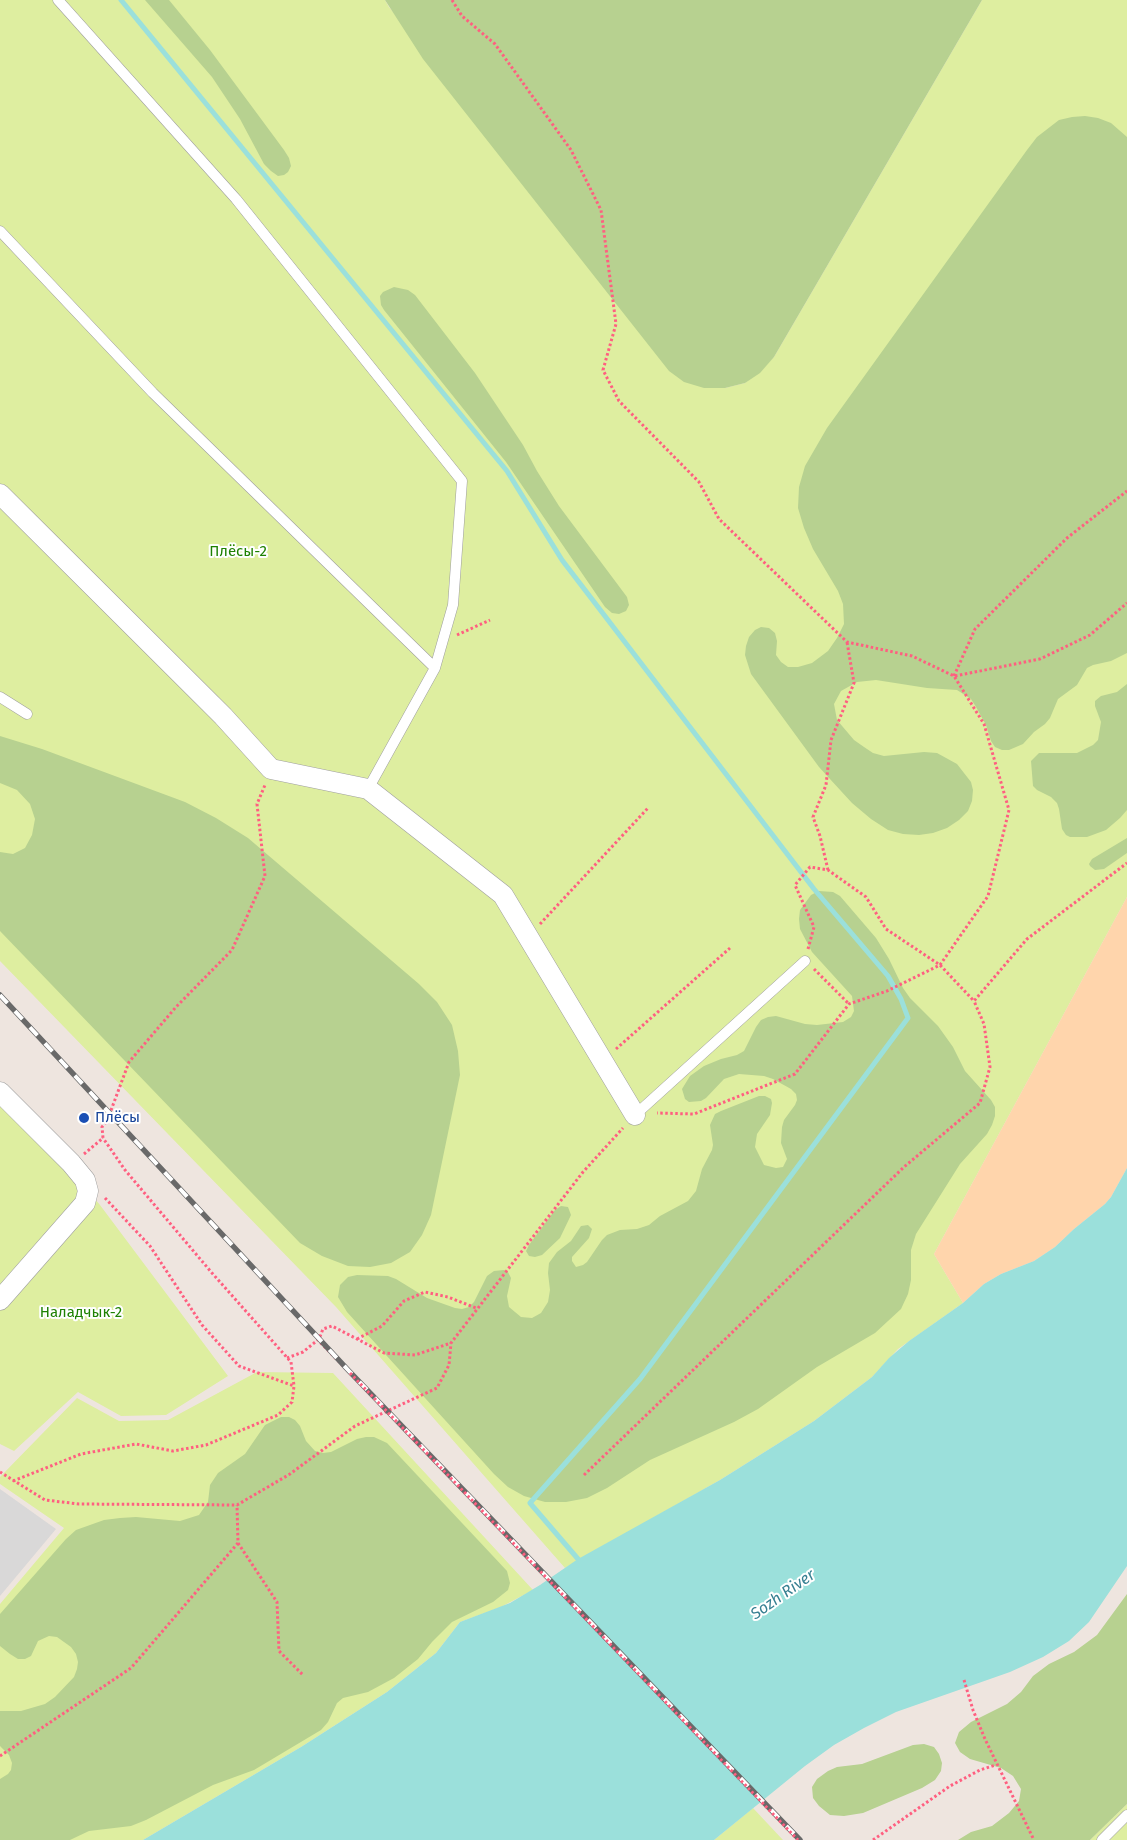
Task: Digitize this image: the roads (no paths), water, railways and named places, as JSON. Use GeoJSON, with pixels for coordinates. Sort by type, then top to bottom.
{"type":"FeatureCollection","features":[{"type":"Feature","properties":{"kind":"street"},"geometry":{"type":"LineString","coordinates":[[0,494],[223,716],[272,770],[368,789],[503,896],[635,1115]]}},
{"type":"Feature","properties":{"kind":"street"},"geometry":{"type":"LineString","coordinates":[[0,1092],[71,1163],[84,1180],[88,1192],[85,1203],[1,1296]]}},
{"type":"Feature","properties":{"kind":"lane"},"geometry":{"type":"LineString","coordinates":[[58,0],[236,199],[462,481],[453,605],[443,642],[435,668],[368,789]]}},
{"type":"Feature","properties":{"kind":"lane"},"geometry":{"type":"LineString","coordinates":[[0,231],[153,393],[435,668]]}},
{"type":"Feature","properties":{"kind":"lane"},"geometry":{"type":"LineString","coordinates":[[0,697],[27,714]]}},
{"type":"Feature","properties":{"kind":"lane"},"geometry":{"type":"LineString","coordinates":[[635,1115],[806,961]]}},
{"type":"Feature","properties":{"kind":"lane"},"geometry":{"type":"LineString","coordinates":[[1102,1840],[1127,1815]]}},
{"type":"Feature","properties":{"kind":"water","name":"Sozh River"},"geometry":{"type":"Polygon","coordinates":[[[1127,1168],[1127,1566],[1089,1622],[1069,1641],[1043,1657],[1010,1672],[896,1712],[864,1728],[834,1745],[805,1766],[714,1840],[143,1840],[301,1747],[387,1692],[436,1653],[460,1622],[510,1603],[578,1559],[720,1480],[814,1421],[872,1377],[889,1358],[909,1341],[963,1303],[984,1284],[1001,1274],[1034,1261],[1055,1247],[1105,1204],[1127,1168]]]}},
{"type":"Feature","properties":{"kind":"waterway"},"geometry":{"type":"LineString","coordinates":[[121,0],[507,471],[562,560],[814,889],[888,976],[901,999],[908,1018],[640,1379],[530,1503],[578,1559]]}},
{"type":"Feature","properties":{"kind":"railway"},"geometry":{"type":"LineString","coordinates":[[0,995],[349,1371],[800,1840]]}},
{"type":"Feature","properties":{"kind":"place","name":"Плёсы"},"geometry":{"type":"Point","coordinates":[84,1118]}},
{"type":"Feature","properties":{"kind":"park label","name":"Плёсы-2"},"geometry":{"type":"Point","coordinates":[238,552]}},
{"type":"Feature","properties":{"kind":"park label","name":"Наладчык-2"},"geometry":{"type":"Point","coordinates":[81,1313]}}]}
